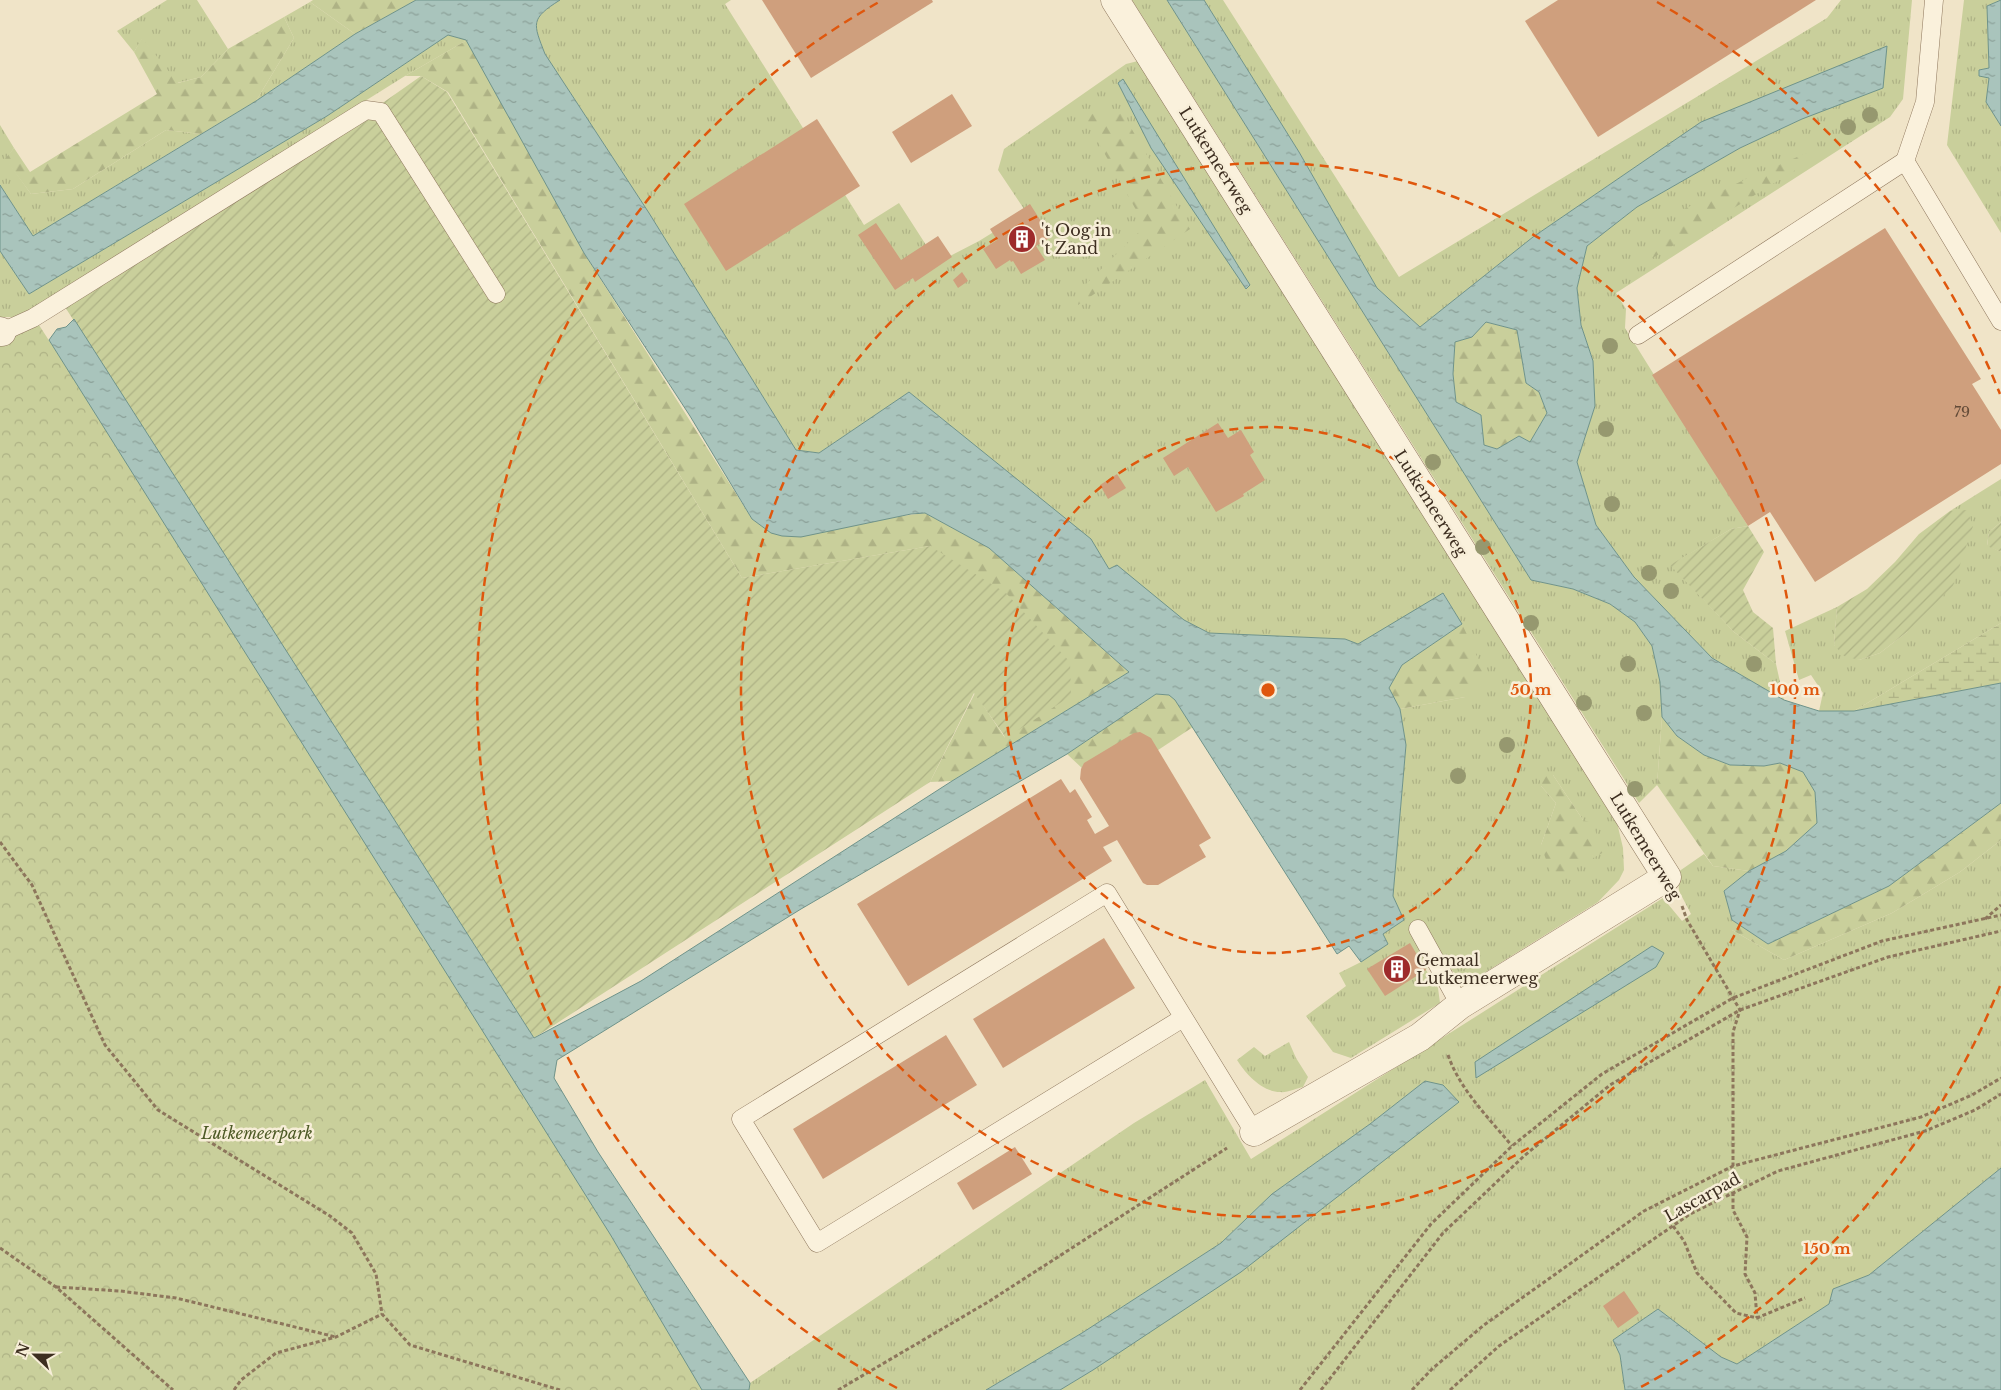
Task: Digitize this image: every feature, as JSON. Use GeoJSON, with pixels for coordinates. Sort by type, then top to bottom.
{"type":"FeatureCollection","features":[{"type":"Feature","properties":{"kind":"street","name":"Lutkemeerweg"},"geometry":{"type":"LineString","coordinates":[[1115,0],[1667,877]]}},
{"type":"Feature","properties":{"kind":"street"},"geometry":{"type":"LineString","coordinates":[[1254,1132],[1420,1037],[1460,1005],[1667,877]]}},
{"type":"Feature","properties":{"kind":"lane"},"geometry":{"type":"LineString","coordinates":[[1638,335],[1905,161],[1925,102],[1934,0]]}},
{"type":"Feature","properties":{"kind":"lane"},"geometry":{"type":"LineString","coordinates":[[1,331],[33,318],[366,110],[380,112],[496,294]]}},
{"type":"Feature","properties":{"kind":"lane"},"geometry":{"type":"LineString","coordinates":[[1905,161],[2001,322]]}},
{"type":"Feature","properties":{"kind":"lane"},"geometry":{"type":"LineString","coordinates":[[1183,1018],[817,1243],[741,1119],[1107,893],[1254,1132]]}},
{"type":"Feature","properties":{"kind":"lane"},"geometry":{"type":"LineString","coordinates":[[1418,929],[1460,1005]]}},
{"type":"Feature","properties":{"kind":"path"},"geometry":{"type":"LineString","coordinates":[[0,842],[32,885],[105,1045],[158,1110],[330,1216],[352,1233],[376,1274],[382,1314],[410,1345],[560,1390]]}},
{"type":"Feature","properties":{"kind":"path","name":"Lutkemeerweg"},"geometry":{"type":"LineString","coordinates":[[1667,877],[1682,905],[1687,920],[1740,1010]]}},
{"type":"Feature","properties":{"kind":"path"},"geometry":{"type":"LineString","coordinates":[[1984,919],[2001,906]]}},
{"type":"Feature","properties":{"kind":"path"},"geometry":{"type":"LineString","coordinates":[[1300,1390],[1431,1224],[1512,1146],[1602,1074],[1733,998],[1882,941],[2001,915]]}},
{"type":"Feature","properties":{"kind":"path"},"geometry":{"type":"LineString","coordinates":[[1321,1390],[1443,1233],[1524,1156],[1610,1086],[1740,1010],[1888,957],[2001,932]]}},
{"type":"Feature","properties":{"kind":"path"},"geometry":{"type":"LineString","coordinates":[[1733,1166],[1732,1032],[1740,1010]]}},
{"type":"Feature","properties":{"kind":"path"},"geometry":{"type":"LineString","coordinates":[[1437,1023],[1452,1068],[1461,1084],[1512,1146]]}},
{"type":"Feature","properties":{"kind":"path"},"geometry":{"type":"LineString","coordinates":[[1412,1390],[1432,1369],[1484,1325],[1644,1211],[1733,1166],[1921,1117],[1972,1095],[2001,1078]]}},
{"type":"Feature","properties":{"kind":"path","name":"Lascarpad"},"geometry":{"type":"LineString","coordinates":[[1450,1390],[1499,1346],[1690,1214],[1778,1171],[1925,1131],[1976,1110],[2001,1094]]}},
{"type":"Feature","properties":{"kind":"path"},"geometry":{"type":"LineString","coordinates":[[838,1390],[988,1302],[1254,1132]]}},
{"type":"Feature","properties":{"kind":"path"},"geometry":{"type":"LineString","coordinates":[[1733,1192],[1733,1210],[1747,1237],[1745,1274],[1756,1293],[1758,1318]]}},
{"type":"Feature","properties":{"kind":"path"},"geometry":{"type":"LineString","coordinates":[[1673,1226],[1684,1240],[1697,1272],[1736,1314],[1758,1318],[1805,1298]]}},
{"type":"Feature","properties":{"kind":"path"},"geometry":{"type":"LineString","coordinates":[[0,1248],[56,1287],[173,1390]]}},
{"type":"Feature","properties":{"kind":"path"},"geometry":{"type":"LineString","coordinates":[[56,1287],[176,1298],[336,1337]]}},
{"type":"Feature","properties":{"kind":"path"},"geometry":{"type":"LineString","coordinates":[[234,1390],[241,1380],[276,1354],[336,1337],[382,1314]]}},
{"type":"Feature","properties":{"kind":"green space"},"geometry":{"type":"Polygon","coordinates":[[[167,0],[197,0],[228,49],[201,77],[177,83],[142,39],[134,52],[117,31],[167,0]]]}},
{"type":"Feature","properties":{"kind":"green space"},"geometry":{"type":"Polygon","coordinates":[[[313,0],[416,0],[355,34],[310,2],[313,0]]]}},
{"type":"Feature","properties":{"kind":"green space"},"geometry":{"type":"Polygon","coordinates":[[[560,0],[731,0],[725,4],[864,225],[899,203],[928,248],[950,256],[979,241],[1026,212],[998,170],[1004,149],[1126,64],[1142,60],[1615,814],[1623,848],[1624,870],[1619,880],[1598,902],[1468,983],[1460,980],[1433,947],[1426,970],[1438,988],[1440,1003],[1351,1058],[1333,1052],[1306,1016],[1346,986],[1339,973],[1361,962],[1388,944],[1383,934],[1404,920],[1393,896],[1406,745],[1400,709],[1465,697],[1462,624],[1444,594],[1358,644],[1344,639],[1209,633],[1184,620],[1109,569],[1090,539],[909,392],[819,453],[796,450],[649,213],[545,54],[538,35],[537,22],[543,12],[560,0]],[[1553,775],[1541,786],[1556,803],[1541,845],[1583,820],[1553,775]]]}},
{"type":"Feature","properties":{"kind":"green space"},"geometry":{"type":"Polygon","coordinates":[[[1132,0],[1167,0],[1531,580],[1573,589],[1610,604],[1635,622],[1652,646],[1660,682],[1662,717],[1657,785],[1639,803],[1132,0]]]}},
{"type":"Feature","properties":{"kind":"green space"},"geometry":{"type":"Polygon","coordinates":[[[1204,0],[1223,0],[1399,277],[1827,18],[1841,0],[1912,0],[1903,99],[1890,117],[1616,293],[1626,309],[1625,328],[1748,526],[1731,529],[1671,565],[1734,632],[1776,664],[1784,700],[1712,658],[1634,577],[1596,525],[1577,462],[1595,406],[1593,361],[1581,325],[1577,288],[1587,246],[1637,207],[1740,148],[1802,119],[1701,122],[1533,237],[1420,327],[1377,288],[1299,152],[1204,0]]]}},
{"type":"Feature","properties":{"kind":"green space"},"geometry":{"type":"Polygon","coordinates":[[[1964,0],[2001,0],[1987,6],[1989,69],[1979,70],[1989,78],[1986,102],[2001,126],[2001,233],[1947,145],[1964,0]]]}},
{"type":"Feature","properties":{"kind":"green space"},"geometry":{"type":"Polygon","coordinates":[[[310,2],[355,34],[256,101],[294,38],[284,17],[310,2]]]}},
{"type":"Feature","properties":{"kind":"green space"},"geometry":{"type":"Polygon","coordinates":[[[284,17],[294,38],[256,101],[201,134],[166,130],[73,189],[31,194],[5,159],[14,148],[30,172],[157,94],[134,52],[142,38],[178,83],[201,77],[228,49],[284,17]]]}},
{"type":"Feature","properties":{"kind":"green space"},"geometry":{"type":"Polygon","coordinates":[[[448,35],[467,40],[405,76],[20,317],[0,317],[0,251],[29,294],[327,116],[448,35]]]}},
{"type":"Feature","properties":{"kind":"green space"},"geometry":{"type":"Polygon","coordinates":[[[467,40],[584,253],[752,519],[771,533],[925,513],[989,548],[1129,672],[952,781],[930,782],[975,693],[1005,738],[930,546],[742,578],[448,92],[421,76],[405,76],[467,40]]]}},
{"type":"Feature","properties":{"kind":"green space"},"geometry":{"type":"Polygon","coordinates":[[[421,76],[447,92],[742,578],[930,546],[1006,593],[1070,662],[1071,696],[1006,738],[974,693],[930,782],[534,1038],[65,307],[347,128],[421,76]]]}},
{"type":"Feature","properties":{"kind":"green space"},"geometry":{"type":"Polygon","coordinates":[[[1120,109],[1190,229],[1078,305],[1081,289],[1145,226],[1082,113],[1120,109]]]}},
{"type":"Feature","properties":{"kind":"green space"},"geometry":{"type":"Polygon","coordinates":[[[0,125],[14,148],[6,159],[31,194],[73,189],[166,130],[201,134],[33,236],[0,185],[0,125]]]}},
{"type":"Feature","properties":{"kind":"green space"},"geometry":{"type":"Polygon","coordinates":[[[1809,152],[1815,158],[1656,256],[1621,274],[1679,228],[1680,211],[1748,178],[1809,152]]]}},
{"type":"Feature","properties":{"kind":"green space","name":"Lutkemeerpark"},"geometry":{"type":"Polygon","coordinates":[[[37,322],[525,1073],[710,1390],[0,1390],[0,344],[37,322]]]}},
{"type":"Feature","properties":{"kind":"green space"},"geometry":{"type":"Polygon","coordinates":[[[1486,322],[1517,330],[1526,383],[1539,392],[1547,413],[1530,442],[1519,436],[1497,449],[1484,445],[1481,415],[1456,402],[1453,374],[1455,342],[1472,337],[1486,322]]]}},
{"type":"Feature","properties":{"kind":"green space"},"geometry":{"type":"Polygon","coordinates":[[[2001,479],[2001,522],[1989,532],[1987,545],[2001,552],[2001,623],[1854,711],[1819,711],[1823,693],[1811,675],[1799,680],[1785,631],[1837,607],[1834,645],[1859,660],[1880,653],[1907,632],[1967,511],[1950,511],[2001,479]]]}},
{"type":"Feature","properties":{"kind":"green space"},"geometry":{"type":"Polygon","coordinates":[[[1967,510],[1973,526],[1953,586],[1907,632],[1880,653],[1859,660],[1844,656],[1834,645],[1837,607],[1867,589],[1895,562],[1919,534],[1950,511],[1967,510]]]}},
{"type":"Feature","properties":{"kind":"green space"},"geometry":{"type":"Polygon","coordinates":[[[2001,522],[2001,552],[1987,546],[1989,532],[2001,522]]]}},
{"type":"Feature","properties":{"kind":"green space"},"geometry":{"type":"Polygon","coordinates":[[[1748,526],[1764,552],[1743,590],[1753,612],[1773,628],[1776,664],[1734,632],[1670,565],[1731,529],[1748,526]]]}},
{"type":"Feature","properties":{"kind":"green space"},"geometry":{"type":"Polygon","coordinates":[[[2001,623],[2001,683],[1854,711],[2001,623]]]}},
{"type":"Feature","properties":{"kind":"green space"},"geometry":{"type":"Polygon","coordinates":[[[1462,624],[1488,680],[1465,697],[1400,709],[1389,688],[1402,665],[1462,624]]]}},
{"type":"Feature","properties":{"kind":"green space"},"geometry":{"type":"Polygon","coordinates":[[[1156,694],[1170,695],[1193,727],[1102,787],[1067,754],[1156,694]]]}},
{"type":"Feature","properties":{"kind":"green space"},"geometry":{"type":"Polygon","coordinates":[[[1662,717],[1677,736],[1704,755],[1730,765],[1764,766],[1780,763],[1803,772],[1815,792],[1817,823],[1786,851],[1749,871],[1713,866],[1657,785],[1662,717]]]}},
{"type":"Feature","properties":{"kind":"green space"},"geometry":{"type":"Polygon","coordinates":[[[1538,771],[1553,775],[1583,820],[1592,823],[1604,852],[1553,880],[1541,845],[1556,803],[1541,786],[1538,771]]]}},
{"type":"Feature","properties":{"kind":"green space"},"geometry":{"type":"Polygon","coordinates":[[[2001,803],[2001,840],[1960,872],[1892,913],[1784,960],[1732,930],[1732,920],[1768,944],[1889,886],[2001,803]]]}},
{"type":"Feature","properties":{"kind":"green space"},"geometry":{"type":"Polygon","coordinates":[[[2001,840],[2001,1168],[1869,1275],[1833,1289],[1829,1304],[1737,1364],[1721,1357],[1658,1309],[1613,1340],[1620,1355],[1625,1390],[1060,1390],[1093,1370],[1425,1081],[1370,1124],[1272,1194],[1221,1243],[1082,1333],[986,1390],[749,1390],[750,1383],[1134,1123],[1205,1080],[1251,1159],[1663,898],[1682,921],[1691,914],[1679,891],[1678,872],[1704,854],[1713,866],[1749,871],[1724,891],[1732,920],[1732,930],[1784,960],[1892,913],[1960,872],[2001,840]]]}},
{"type":"Feature","properties":{"kind":"green space"},"geometry":{"type":"Polygon","coordinates":[[[1289,1042],[1308,1077],[1303,1087],[1283,1092],[1267,1089],[1249,1076],[1237,1060],[1254,1047],[1265,1056],[1289,1042]]]}},
{"type":"Feature","properties":{"kind":"water"},"geometry":{"type":"Polygon","coordinates":[[[416,0],[560,0],[543,12],[537,22],[538,35],[545,54],[649,213],[796,450],[819,453],[909,392],[1091,539],[1109,569],[1117,565],[1184,620],[1209,633],[1345,639],[1358,644],[1443,593],[1462,624],[1402,665],[1389,688],[1400,709],[1406,745],[1393,896],[1404,920],[1383,934],[1388,944],[1361,962],[1349,946],[1337,954],[1175,700],[1169,695],[1156,694],[1067,754],[801,909],[557,1060],[554,1078],[598,1152],[750,1383],[749,1390],[702,1390],[610,1234],[49,340],[57,329],[66,327],[74,319],[534,1038],[641,981],[952,781],[1129,672],[989,548],[925,513],[911,514],[801,537],[782,536],[771,533],[752,519],[690,416],[584,253],[466,40],[448,35],[327,116],[29,294],[0,251],[0,185],[33,236],[256,101],[355,34],[416,0]]]}},
{"type":"Feature","properties":{"kind":"water"},"geometry":{"type":"Polygon","coordinates":[[[1167,0],[1204,0],[1299,152],[1377,288],[1420,327],[1533,237],[1701,122],[1887,46],[1883,88],[1802,119],[1740,148],[1637,207],[1587,246],[1577,288],[1581,325],[1593,361],[1595,406],[1577,462],[1596,525],[1634,577],[1712,658],[1784,700],[1819,711],[1854,711],[2001,683],[2001,803],[1889,886],[1768,944],[1732,920],[1724,891],[1749,871],[1786,851],[1817,823],[1815,792],[1803,772],[1780,763],[1764,766],[1730,765],[1704,755],[1677,736],[1662,717],[1660,682],[1652,646],[1635,622],[1610,604],[1573,589],[1531,580],[1167,0]],[[1486,322],[1472,337],[1455,342],[1453,374],[1456,402],[1481,415],[1484,445],[1497,449],[1519,436],[1530,442],[1547,413],[1539,392],[1526,383],[1517,330],[1486,322]]]}},
{"type":"Feature","properties":{"kind":"water"},"geometry":{"type":"Polygon","coordinates":[[[2001,0],[2001,126],[1986,102],[1989,78],[1979,76],[1979,70],[1989,68],[1987,6],[2001,0]]]}},
{"type":"Feature","properties":{"kind":"water"},"geometry":{"type":"Polygon","coordinates":[[[1123,79],[1250,285],[1246,289],[1151,148],[1118,83],[1123,79]]]}},
{"type":"Feature","properties":{"kind":"water"},"geometry":{"type":"Polygon","coordinates":[[[1652,946],[1664,953],[1656,967],[1476,1078],[1475,1062],[1652,946]]]}},
{"type":"Feature","properties":{"kind":"water"},"geometry":{"type":"Polygon","coordinates":[[[1425,1081],[1443,1085],[1459,1102],[1241,1272],[1060,1390],[986,1390],[1082,1333],[1221,1243],[1272,1194],[1370,1124],[1425,1081]]]}},
{"type":"Feature","properties":{"kind":"water"},"geometry":{"type":"Polygon","coordinates":[[[2001,1168],[2001,1390],[1625,1390],[1620,1355],[1613,1340],[1658,1309],[1721,1357],[1737,1364],[1829,1304],[1833,1289],[1869,1275],[2001,1168]]]}},
{"type":"Feature","properties":{"kind":"building"},"geometry":{"type":"Polygon","coordinates":[[[762,0],[932,0],[933,2],[811,78],[762,0]]]}},
{"type":"Feature","properties":{"kind":"building"},"geometry":{"type":"Polygon","coordinates":[[[1558,0],[1816,0],[1598,137],[1525,21],[1558,0]]]}},
{"type":"Feature","properties":{"kind":"building"},"geometry":{"type":"Polygon","coordinates":[[[952,94],[972,126],[911,163],[892,132],[952,94]]]}},
{"type":"Feature","properties":{"kind":"building"},"geometry":{"type":"Polygon","coordinates":[[[817,119],[860,186],[726,271],[684,204],[817,119]]]}},
{"type":"Feature","properties":{"kind":"building","name":"'t Oog in 't Zand"},"geometry":{"type":"Polygon","coordinates":[[[1030,204],[1051,237],[1036,246],[1045,260],[1021,274],[1013,261],[1011,262],[1010,260],[996,269],[983,249],[997,240],[990,229],[1030,204]]]}},
{"type":"Feature","properties":{"kind":"building"},"geometry":{"type":"Polygon","coordinates":[[[876,223],[901,260],[938,236],[952,257],[915,282],[913,278],[895,290],[858,235],[876,223]]]}},
{"type":"Feature","properties":{"kind":"building"},"geometry":{"type":"Polygon","coordinates":[[[1885,228],[1981,379],[1972,384],[2001,430],[2001,464],[1815,582],[1770,512],[1748,526],[1652,375],[1885,228]]]}},
{"type":"Feature","properties":{"kind":"building"},"geometry":{"type":"Polygon","coordinates":[[[962,272],[968,281],[958,288],[953,280],[962,272]]]}},
{"type":"Feature","properties":{"kind":"building"},"geometry":{"type":"Polygon","coordinates":[[[1218,423],[1228,438],[1241,430],[1254,452],[1250,455],[1265,480],[1243,494],[1244,496],[1216,512],[1188,467],[1174,476],[1163,458],[1218,423]]]}},
{"type":"Feature","properties":{"kind":"building"},"geometry":{"type":"Polygon","coordinates":[[[1117,474],[1126,488],[1108,499],[1100,485],[1117,474]]]}},
{"type":"Feature","properties":{"kind":"building"},"geometry":{"type":"Polygon","coordinates":[[[1140,732],[1151,738],[1211,838],[1199,845],[1206,857],[1158,885],[1147,885],[1143,883],[1117,840],[1103,847],[1112,861],[908,986],[857,904],[1061,779],[1070,793],[1075,789],[1092,817],[1087,820],[1095,834],[1109,826],[1080,779],[1081,769],[1084,763],[1134,733],[1140,732]]]}},
{"type":"Feature","properties":{"kind":"building"},"geometry":{"type":"Polygon","coordinates":[[[1104,938],[1135,988],[1003,1068],[973,1019],[1104,938]]]}},
{"type":"Feature","properties":{"kind":"building","name":"Gemaal Lutkemeerweg"},"geometry":{"type":"Polygon","coordinates":[[[1410,943],[1426,970],[1385,996],[1367,969],[1410,943]]]}},
{"type":"Feature","properties":{"kind":"building"},"geometry":{"type":"Polygon","coordinates":[[[946,1035],[977,1085],[823,1179],[793,1129],[946,1035]]]}},
{"type":"Feature","properties":{"kind":"building"},"geometry":{"type":"Polygon","coordinates":[[[1015,1147],[1032,1174],[973,1210],[957,1183],[1015,1147]]]}},
{"type":"Feature","properties":{"kind":"building"},"geometry":{"type":"Polygon","coordinates":[[[1624,1291],[1639,1313],[1618,1328],[1603,1306],[1624,1291]]]}},
{"type":"Feature","properties":{"kind":"place","name":"'t Oog in 't Zand"},"geometry":{"type":"Point","coordinates":[1022,239]}},
{"type":"Feature","properties":{"kind":"place","name":"Gemaal Lutkemeerweg"},"geometry":{"type":"Point","coordinates":[1397,969]}}]}
